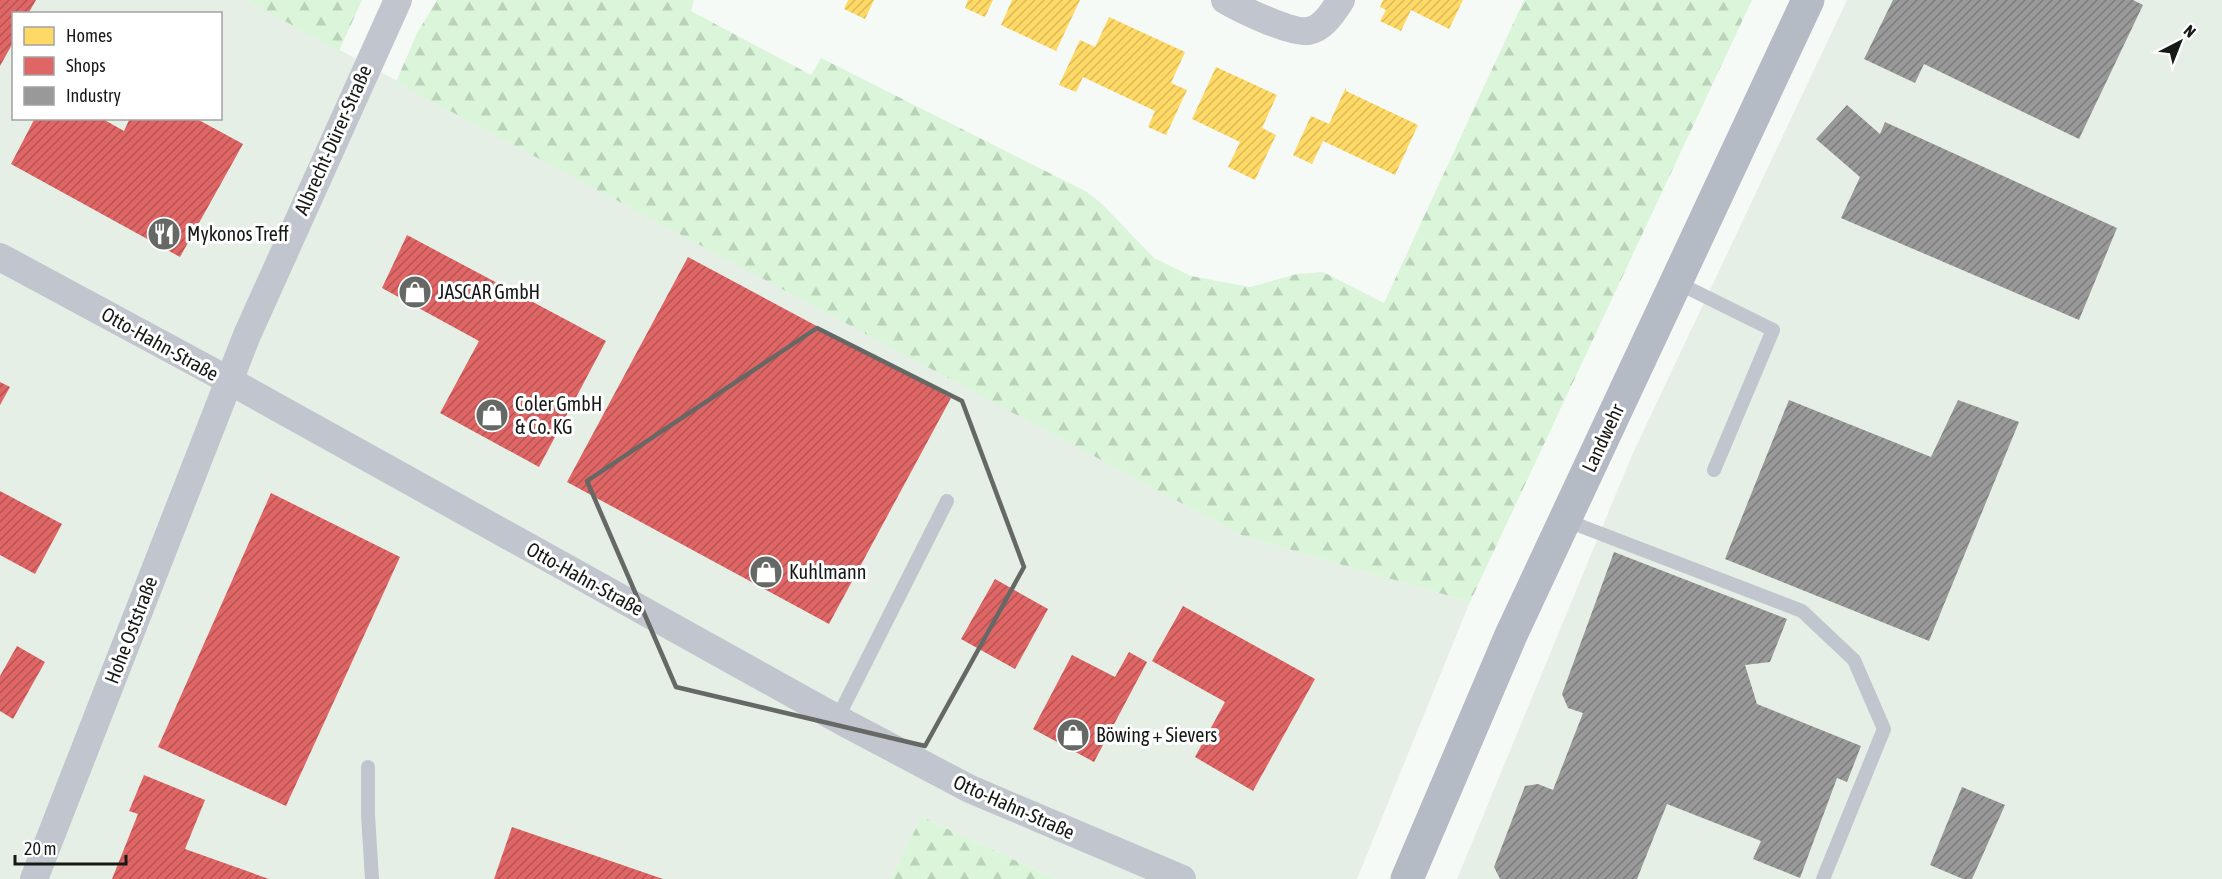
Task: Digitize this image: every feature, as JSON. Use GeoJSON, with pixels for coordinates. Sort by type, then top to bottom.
{"type":"FeatureCollection","features":[{"type":"Feature","properties":{"kind":"main road","name":"Landwehr"},"geometry":{"type":"LineString","coordinates":[[1407,879],[1511,635],[1808,0]]}},
{"type":"Feature","properties":{"kind":"street","name":"Albrecht-Dürer-Straße"},"geometry":{"type":"LineString","coordinates":[[228,380],[323,163],[398,0]]}},
{"type":"Feature","properties":{"kind":"street"},"geometry":{"type":"LineString","coordinates":[[1225,0],[1288,29],[1308,32],[1326,22],[1341,0]]}},
{"type":"Feature","properties":{"kind":"street","name":"Otto-Hahn-Straße"},"geometry":{"type":"LineString","coordinates":[[0,256],[228,380],[837,719],[970,789],[1182,879]]}},
{"type":"Feature","properties":{"kind":"street","name":"Hohe Oststraße"},"geometry":{"type":"LineString","coordinates":[[34,879],[228,380]]}},
{"type":"Feature","properties":{"kind":"lane"},"geometry":{"type":"LineString","coordinates":[[1676,282],[1773,330],[1714,470]]}},
{"type":"Feature","properties":{"kind":"lane"},"geometry":{"type":"LineString","coordinates":[[837,719],[947,501]]}},
{"type":"Feature","properties":{"kind":"lane"},"geometry":{"type":"LineString","coordinates":[[1565,520],[1802,611],[1854,660],[1884,729],[1823,879]]}},
{"type":"Feature","properties":{"kind":"lane"},"geometry":{"type":"LineString","coordinates":[[368,767],[372,879]]}},
{"type":"Feature","properties":{"kind":"highlighted area"},"geometry":{"type":"Polygon","coordinates":[[[817,328],[962,401],[1024,567],[925,746],[676,687],[587,481],[817,328]]]}},
{"type":"Feature","properties":{"kind":"shaded area"},"geometry":{"type":"Polygon","coordinates":[[[0,0],[247,0],[1243,536],[1470,602],[1357,879],[1055,879],[922,817],[891,879],[0,879],[0,0]]]}},
{"type":"Feature","properties":{"kind":"shaded area"},"geometry":{"type":"Polygon","coordinates":[[[1847,0],[2222,0],[2222,879],[1457,879],[1632,455],[1847,0]]]}},
{"type":"Feature","properties":{"kind":"green space"},"geometry":{"type":"Polygon","coordinates":[[[247,0],[362,0],[339,51],[247,0]]]}},
{"type":"Feature","properties":{"kind":"green space"},"geometry":{"type":"Polygon","coordinates":[[[437,0],[694,0],[691,11],[811,75],[821,58],[1087,192],[1101,203],[1154,258],[1191,276],[1250,287],[1297,274],[1323,272],[1384,303],[1524,0],[1752,0],[1470,602],[1243,536],[396,82],[417,33],[437,0]]]}},
{"type":"Feature","properties":{"kind":"green space"},"geometry":{"type":"Polygon","coordinates":[[[922,817],[1055,879],[891,879],[922,817]]]}},
{"type":"Feature","properties":{"kind":"building: Homes"},"geometry":{"type":"Polygon","coordinates":[[[848,0],[874,0],[865,19],[844,9],[848,0]]]}},
{"type":"Feature","properties":{"kind":"building: Homes"},"geometry":{"type":"Polygon","coordinates":[[[968,0],[993,0],[985,17],[965,8],[968,0]]]}},
{"type":"Feature","properties":{"kind":"building: Homes"},"geometry":{"type":"Polygon","coordinates":[[[1012,0],[1080,0],[1056,51],[1001,25],[1012,0]]]}},
{"type":"Feature","properties":{"kind":"building: Homes"},"geometry":{"type":"Polygon","coordinates":[[[1383,0],[1463,0],[1449,29],[1411,10],[1401,31],[1380,21],[1386,10],[1380,7],[1383,0]]]}},
{"type":"Feature","properties":{"kind":"building: Homes"},"geometry":{"type":"Polygon","coordinates":[[[1109,17],[1185,52],[1171,83],[1187,90],[1166,135],[1148,127],[1155,111],[1083,77],[1076,92],[1059,85],[1080,40],[1095,47],[1109,17]]]}},
{"type":"Feature","properties":{"kind":"building: Homes"},"geometry":{"type":"Polygon","coordinates":[[[1216,67],[1277,95],[1262,128],[1276,135],[1255,180],[1228,167],[1240,142],[1192,119],[1216,67]]]}},
{"type":"Feature","properties":{"kind":"building: Homes"},"geometry":{"type":"Polygon","coordinates":[[[1346,87],[1346,91],[1418,125],[1395,175],[1323,141],[1312,164],[1293,155],[1311,116],[1329,124],[1346,87]]]}},
{"type":"Feature","properties":{"kind":"building: Shops"},"geometry":{"type":"Polygon","coordinates":[[[0,0],[36,0],[29,12],[12,12],[12,45],[0,66],[0,0]]]}},
{"type":"Feature","properties":{"kind":"building: Shops"},"geometry":{"type":"Polygon","coordinates":[[[34,120],[105,120],[124,131],[129,120],[199,120],[243,144],[180,257],[11,164],[34,120]]]}},
{"type":"Feature","properties":{"kind":"building: Shops"},"geometry":{"type":"Polygon","coordinates":[[[407,235],[606,341],[539,467],[440,413],[479,341],[382,288],[407,235]]]}},
{"type":"Feature","properties":{"kind":"building: Shops"},"geometry":{"type":"Polygon","coordinates":[[[688,257],[951,398],[829,624],[567,482],[688,257]]]}},
{"type":"Feature","properties":{"kind":"building: Shops"},"geometry":{"type":"Polygon","coordinates":[[[0,382],[10,387],[0,405],[0,382]]]}},
{"type":"Feature","properties":{"kind":"building: Shops"},"geometry":{"type":"Polygon","coordinates":[[[0,491],[62,524],[35,574],[0,555],[0,491]]]}},
{"type":"Feature","properties":{"kind":"building: Shops"},"geometry":{"type":"Polygon","coordinates":[[[271,493],[400,557],[286,806],[158,747],[271,493]]]}},
{"type":"Feature","properties":{"kind":"building: Shops"},"geometry":{"type":"Polygon","coordinates":[[[995,579],[1048,609],[1015,669],[961,639],[995,579]]]}},
{"type":"Feature","properties":{"kind":"building: Shops"},"geometry":{"type":"Polygon","coordinates":[[[1183,606],[1315,679],[1253,791],[1195,757],[1225,702],[1152,661],[1183,606]]]}},
{"type":"Feature","properties":{"kind":"building: Shops"},"geometry":{"type":"Polygon","coordinates":[[[17,646],[45,662],[13,719],[0,711],[0,676],[17,646]]]}},
{"type":"Feature","properties":{"kind":"building: Shops"},"geometry":{"type":"Polygon","coordinates":[[[1129,652],[1147,662],[1094,762],[1033,729],[1072,655],[1115,677],[1129,652]]]}},
{"type":"Feature","properties":{"kind":"building: Shops"},"geometry":{"type":"Polygon","coordinates":[[[144,775],[205,800],[185,849],[269,879],[112,879],[138,814],[129,811],[144,775]]]}},
{"type":"Feature","properties":{"kind":"building: Shops"},"geometry":{"type":"Polygon","coordinates":[[[512,827],[663,879],[494,879],[512,827]]]}},
{"type":"Feature","properties":{"kind":"building: Industry"},"geometry":{"type":"Polygon","coordinates":[[[1893,0],[2133,0],[2143,5],[2079,139],[1924,64],[1915,83],[1864,59],[1893,0]]]}},
{"type":"Feature","properties":{"kind":"building: Industry"},"geometry":{"type":"Polygon","coordinates":[[[1847,105],[1880,134],[1885,122],[2117,228],[2079,320],[1841,218],[1860,177],[1816,139],[1847,105]]]}},
{"type":"Feature","properties":{"kind":"building: Industry"},"geometry":{"type":"Polygon","coordinates":[[[1789,400],[1931,457],[1958,400],[2019,422],[1929,641],[1725,559],[1789,400]]]}},
{"type":"Feature","properties":{"kind":"building: Industry"},"geometry":{"type":"Polygon","coordinates":[[[1614,552],[1787,619],[1770,662],[1745,665],[1757,704],[1861,746],[1847,782],[1837,778],[1800,878],[1753,859],[1761,841],[1667,804],[1637,879],[1500,879],[1494,867],[1525,786],[1538,784],[1553,790],[1583,713],[1568,708],[1562,694],[1614,552]]]}},
{"type":"Feature","properties":{"kind":"building: Industry"},"geometry":{"type":"Polygon","coordinates":[[[1962,787],[2005,805],[1972,879],[1963,879],[1930,865],[1962,787]]]}},
{"type":"Feature","properties":{"kind":"place","name":"Mykonos Treff"},"geometry":{"type":"Point","coordinates":[164,234]}},
{"type":"Feature","properties":{"kind":"place","name":"JASCAR GmbH"},"geometry":{"type":"Point","coordinates":[415,292]}},
{"type":"Feature","properties":{"kind":"place","name":"Coler GmbH & Co. KG"},"geometry":{"type":"Point","coordinates":[492,415]}},
{"type":"Feature","properties":{"kind":"place","name":"Kuhlmann"},"geometry":{"type":"Point","coordinates":[766,572]}},
{"type":"Feature","properties":{"kind":"place","name":"Böwing + Sievers"},"geometry":{"type":"Point","coordinates":[1073,735]}}]}
